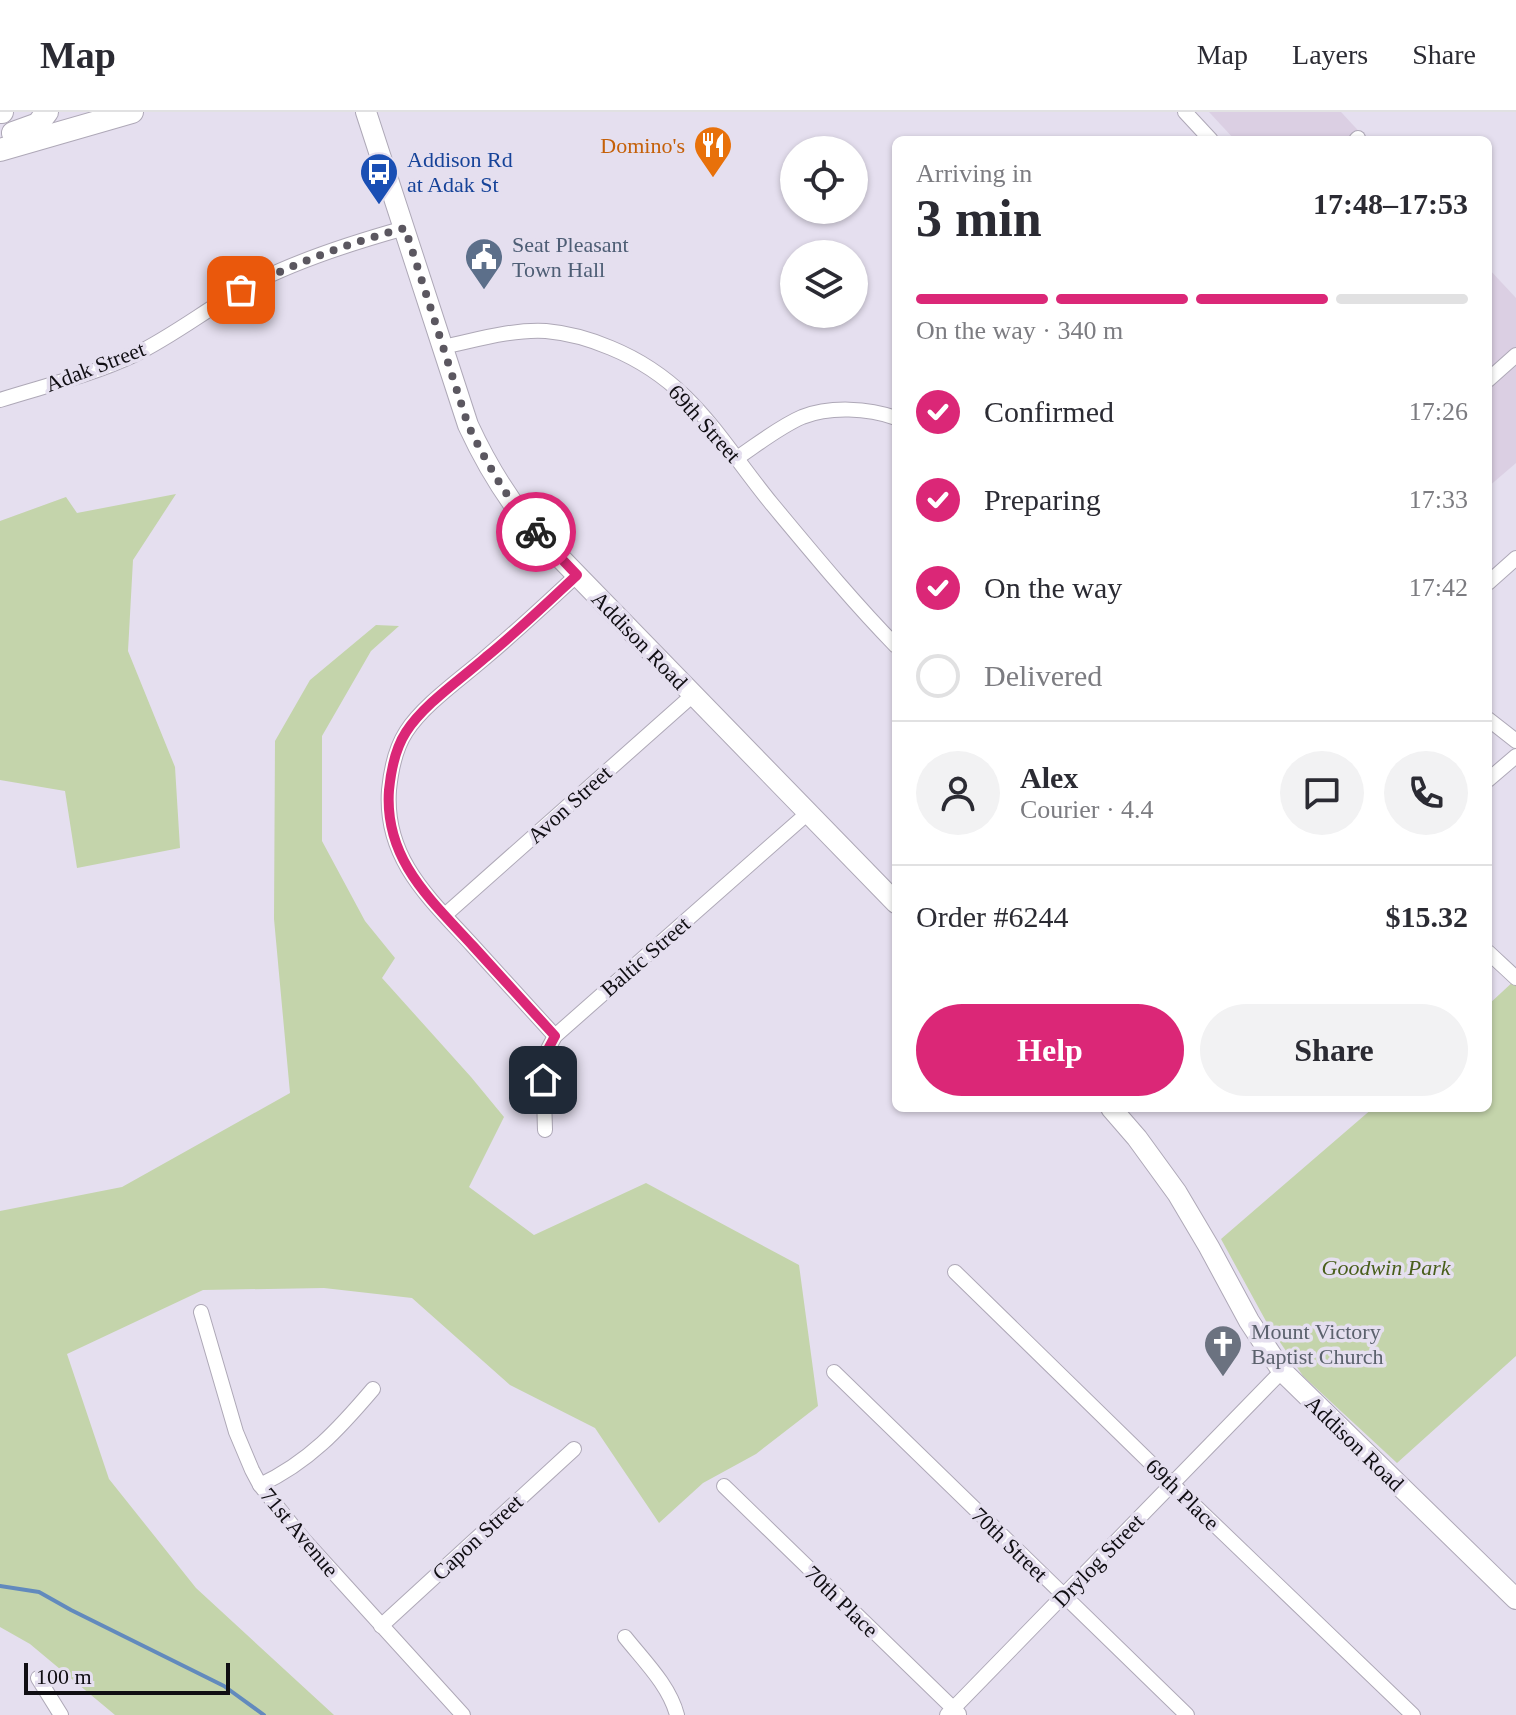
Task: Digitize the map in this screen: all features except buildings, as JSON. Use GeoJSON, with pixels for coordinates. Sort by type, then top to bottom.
{"type":"FeatureCollection","features":[{"type":"Feature","properties":{"kind":"main road"},"geometry":{"type":"LineString","coordinates":[[0,137],[38,124],[47,112]]}},
{"type":"Feature","properties":{"kind":"main road"},"geometry":{"type":"LineString","coordinates":[[0,150],[132,112]]}},
{"type":"Feature","properties":{"kind":"main road","name":"Addison Road"},"geometry":{"type":"LineString","coordinates":[[366,112],[468,425],[482,456],[515,509],[892,899]]}},
{"type":"Feature","properties":{"kind":"main road","name":"Addison Road"},"geometry":{"type":"LineString","coordinates":[[1117,1112],[1177,1193],[1249,1321],[1282,1371],[1516,1599]]}},
{"type":"Feature","properties":{"kind":"street"},"geometry":{"type":"LineString","coordinates":[[1185,112],[1207,136]]}},
{"type":"Feature","properties":{"kind":"street","name":"Adak Street"},"geometry":{"type":"LineString","coordinates":[[0,400],[115,363],[270,276],[327,253],[405,228]]}},
{"type":"Feature","properties":{"kind":"street","name":"69th Street"},"geometry":{"type":"LineString","coordinates":[[443,347],[531,331],[548,331],[597,342],[638,361],[674,385],[708,421],[779,512],[892,642]]}},
{"type":"Feature","properties":{"kind":"street"},"geometry":{"type":"LineString","coordinates":[[1492,376],[1516,355]]}},
{"type":"Feature","properties":{"kind":"street"},"geometry":{"type":"LineString","coordinates":[[737,458],[777,431],[813,414],[850,410],[892,417]]}},
{"type":"Feature","properties":{"kind":"street"},"geometry":{"type":"LineString","coordinates":[[1492,579],[1516,558]]}},
{"type":"Feature","properties":{"kind":"street"},"geometry":{"type":"LineString","coordinates":[[545,1130],[543,1063],[555,1036],[424,892],[407,868],[394,839],[388,800],[395,755],[405,733],[421,714],[577,575]]}},
{"type":"Feature","properties":{"kind":"street","name":"Avon Street"},"geometry":{"type":"LineString","coordinates":[[445,915],[694,694]]}},
{"type":"Feature","properties":{"kind":"street"},"geometry":{"type":"LineString","coordinates":[[1492,722],[1516,741]]}},
{"type":"Feature","properties":{"kind":"street"},"geometry":{"type":"LineString","coordinates":[[1492,777],[1516,756]]}},
{"type":"Feature","properties":{"kind":"street","name":"Baltic Street"},"geometry":{"type":"LineString","coordinates":[[555,1036],[809,812]]}},
{"type":"Feature","properties":{"kind":"street"},"geometry":{"type":"LineString","coordinates":[[1492,956],[1516,978]]}},
{"type":"Feature","properties":{"kind":"street","name":"69th Place"},"geometry":{"type":"LineString","coordinates":[[955,1272],[1413,1715]]}},
{"type":"Feature","properties":{"kind":"street","name":"71st Avenue"},"geometry":{"type":"LineString","coordinates":[[201,1312],[236,1432],[260,1485],[304,1540],[463,1715]]}},
{"type":"Feature","properties":{"kind":"street","name":"Drylog Street"},"geometry":{"type":"LineString","coordinates":[[953,1713],[1282,1371]]}},
{"type":"Feature","properties":{"kind":"street","name":"70th Street"},"geometry":{"type":"LineString","coordinates":[[834,1372],[1187,1715]]}},
{"type":"Feature","properties":{"kind":"street"},"geometry":{"type":"LineString","coordinates":[[260,1485],[281,1475],[317,1449],[373,1389]]}},
{"type":"Feature","properties":{"kind":"street","name":"Capon Street"},"geometry":{"type":"LineString","coordinates":[[381,1626],[574,1449]]}},
{"type":"Feature","properties":{"kind":"street","name":"70th Place"},"geometry":{"type":"LineString","coordinates":[[724,1486],[953,1713]]}},
{"type":"Feature","properties":{"kind":"street"},"geometry":{"type":"LineString","coordinates":[[625,1637],[663,1686],[677,1715]]}},
{"type":"Feature","properties":{"kind":"street"},"geometry":{"type":"LineString","coordinates":[[38,1678],[61,1715]]}},
{"type":"Feature","properties":{"kind":"shaded area"},"geometry":{"type":"Polygon","coordinates":[[[1209,112],[1341,112],[1363,136],[1231,136],[1209,112]]]}},
{"type":"Feature","properties":{"kind":"shaded area"},"geometry":{"type":"Polygon","coordinates":[[[1492,272],[1516,298],[1516,463],[1492,484],[1492,272]]]}},
{"type":"Feature","properties":{"kind":"green space"},"geometry":{"type":"Polygon","coordinates":[[[176,494],[133,560],[128,651],[175,767],[180,848],[77,868],[65,791],[0,780],[0,521],[66,497],[77,513],[176,494]]]}},
{"type":"Feature","properties":{"kind":"green space"},"geometry":{"type":"Polygon","coordinates":[[[376,625],[399,626],[371,651],[322,736],[322,841],[365,921],[395,958],[382,978],[504,1117],[469,1187],[534,1235],[646,1183],[799,1265],[818,1406],[756,1454],[703,1483],[659,1523],[595,1428],[510,1385],[412,1298],[324,1288],[203,1290],[67,1354],[109,1479],[196,1588],[334,1715],[115,1715],[30,1644],[0,1627],[0,1211],[122,1187],[290,1093],[274,919],[275,741],[310,680],[376,625]]]}},
{"type":"Feature","properties":{"kind":"green space","name":"Goodwin Park"},"geometry":{"type":"Polygon","coordinates":[[[1516,979],[1516,1356],[1397,1463],[1303,1376],[1267,1323],[1221,1239],[1368,1112],[1492,1112],[1492,1001],[1516,979]]]}},
{"type":"Feature","properties":{"kind":"waterway"},"geometry":{"type":"LineString","coordinates":[[0,1586],[39,1592],[224,1686],[264,1715]]}},
{"type":"Feature","properties":{"kind":"way so far"},"geometry":{"type":"LineString","coordinates":[[241,290],[327,253],[405,228],[468,425],[497,481],[515,509],[536,532]]}},
{"type":"Feature","properties":{"kind":"place","name":"Domino's"},"geometry":{"type":"Point","coordinates":[713,179]}},
{"type":"Feature","properties":{"kind":"place","name":"Addison Rd at Adak St"},"geometry":{"type":"Point","coordinates":[379,206]}},
{"type":"Feature","properties":{"kind":"place","name":"Seat Pleasant Town Hall"},"geometry":{"type":"Point","coordinates":[484,291]}},
{"type":"Feature","properties":{"kind":"place","name":"Mount Victory Baptist Church"},"geometry":{"type":"Point","coordinates":[1223,1378]}},
{"type":"Feature","properties":{"kind":"route"},"geometry":{"type":"LineString","coordinates":[[536,532],[577,575],[412,724],[395,755],[388,800],[390,828],[399,854],[418,884],[555,1036],[543,1063],[543,1080]]}}]}
